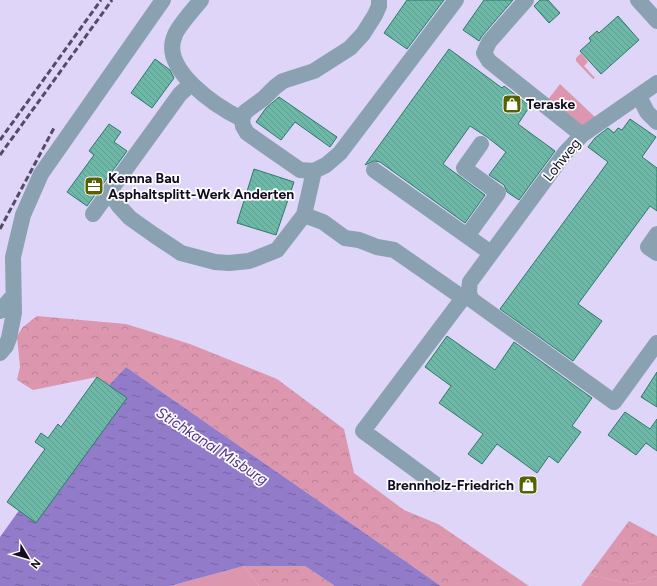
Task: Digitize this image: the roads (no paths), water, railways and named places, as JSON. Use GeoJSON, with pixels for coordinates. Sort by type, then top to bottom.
{"type":"FeatureCollection","features":[{"type":"Feature","properties":{"kind":"street"},"geometry":{"type":"LineString","coordinates":[[0,353],[6,346],[9,338],[14,313],[12,257],[23,215],[41,174],[163,0]]}},
{"type":"Feature","properties":{"kind":"street"},"geometry":{"type":"LineString","coordinates":[[200,0],[175,34],[172,53],[175,62],[191,84],[230,114],[242,119]]}},
{"type":"Feature","properties":{"kind":"street"},"geometry":{"type":"LineString","coordinates":[[379,0],[379,6],[375,15],[363,34],[350,48],[314,71],[283,81],[246,112],[242,119],[243,126],[247,133],[300,170],[314,171],[326,165],[340,153],[456,0]]}},
{"type":"Feature","properties":{"kind":"street"},"geometry":{"type":"LineString","coordinates":[[526,0],[489,42],[484,52],[489,61],[582,135]]}},
{"type":"Feature","properties":{"kind":"street"},"geometry":{"type":"LineString","coordinates":[[638,0],[657,21]]}},
{"type":"Feature","properties":{"kind":"street","name":"Lohweg"},"geometry":{"type":"LineString","coordinates":[[466,297],[470,282],[565,153],[582,135],[657,83]]}},
{"type":"Feature","properties":{"kind":"street"},"geometry":{"type":"LineString","coordinates":[[93,214],[180,94],[191,84]]}},
{"type":"Feature","properties":{"kind":"street"},"geometry":{"type":"LineString","coordinates":[[639,96],[647,112],[657,122]]}},
{"type":"Feature","properties":{"kind":"street"},"geometry":{"type":"LineString","coordinates":[[467,236],[498,193],[464,168],[481,144]]}},
{"type":"Feature","properties":{"kind":"street"},"geometry":{"type":"LineString","coordinates":[[374,170],[467,236],[490,256]]}},
{"type":"Feature","properties":{"kind":"street"},"geometry":{"type":"LineString","coordinates":[[109,192],[130,218],[181,253],[215,262],[230,263],[249,261],[277,250],[304,215],[314,171]]}},
{"type":"Feature","properties":{"kind":"street"},"geometry":{"type":"LineString","coordinates":[[304,215],[323,222],[345,238],[359,240],[377,248],[394,250],[472,300],[614,402],[657,343]]}},
{"type":"Feature","properties":{"kind":"street"},"geometry":{"type":"LineString","coordinates":[[657,234],[648,246],[657,253]]}},
{"type":"Feature","properties":{"kind":"street"},"geometry":{"type":"LineString","coordinates":[[0,312],[13,296]]}},
{"type":"Feature","properties":{"kind":"street"},"geometry":{"type":"LineString","coordinates":[[435,484],[363,432],[466,297]]}},
{"type":"Feature","properties":{"kind":"water","name":"Stichkanal Misburg"},"geometry":{"type":"Polygon","coordinates":[[[126,367],[441,586],[335,586],[305,566],[244,566],[170,586],[0,586],[0,537],[109,385],[126,367]]]}},
{"type":"Feature","properties":{"kind":"railway"},"geometry":{"type":"LineString","coordinates":[[0,140],[101,0]]}},
{"type":"Feature","properties":{"kind":"railway"},"geometry":{"type":"LineString","coordinates":[[0,155],[112,0]]}},
{"type":"Feature","properties":{"kind":"railway"},"geometry":{"type":"LineString","coordinates":[[0,229],[54,128]]}},
{"type":"Feature","properties":{"kind":"place","name":"Teraske"},"geometry":{"type":"Point","coordinates":[512,104]}},
{"type":"Feature","properties":{"kind":"place","name":"Kemna Bau Asphaltsplitt-Werk Anderten"},"geometry":{"type":"Point","coordinates":[94,186]}},
{"type":"Feature","properties":{"kind":"place","name":"Brennholz-Friedrich"},"geometry":{"type":"Point","coordinates":[528,485]}}]}
